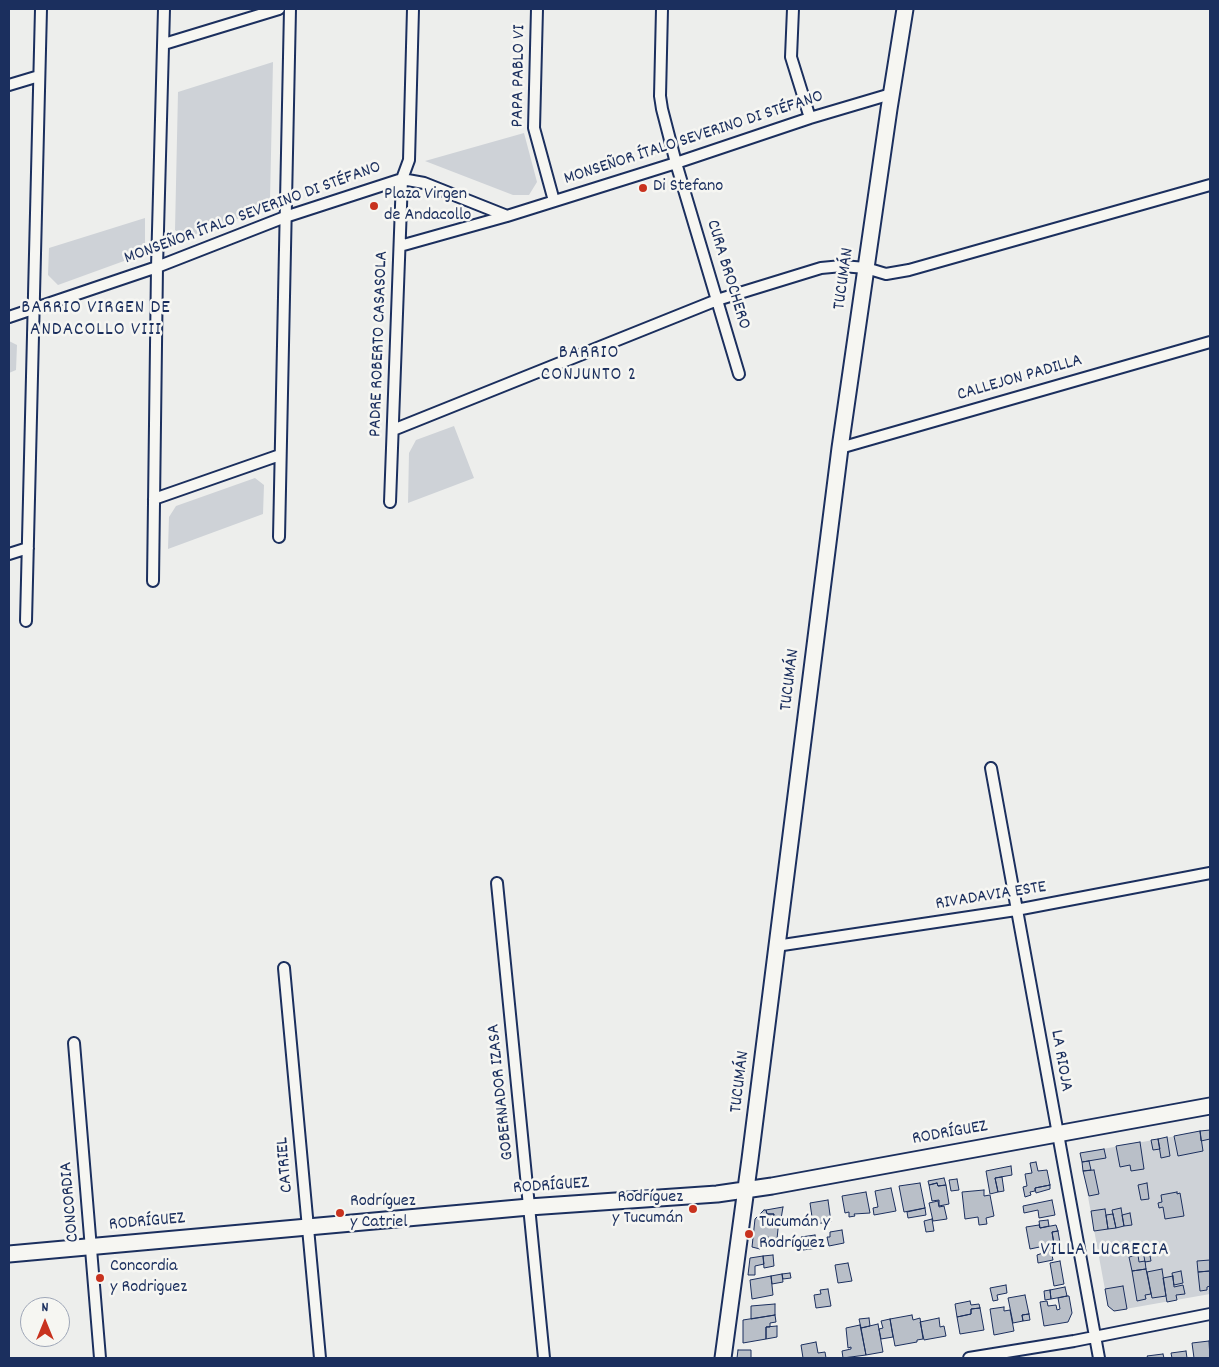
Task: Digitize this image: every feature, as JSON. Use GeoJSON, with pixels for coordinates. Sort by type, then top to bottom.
{"type":"FeatureCollection","features":[{"type":"Feature","properties":{"kind":"main road","name":"TUCUMÁN"},"geometry":{"type":"LineString","coordinates":[[724,1358],[840,448],[905,9]]}},
{"type":"Feature","properties":{"kind":"main road","name":"RODRÍGUEZ"},"geometry":{"type":"LineString","coordinates":[[9,1254],[529,1207],[717,1194],[1210,1106]]}},
{"type":"Feature","properties":{"kind":"street"},"geometry":{"type":"LineString","coordinates":[[26,621],[41,9]]}},
{"type":"Feature","properties":{"kind":"street"},"geometry":{"type":"LineString","coordinates":[[153,581],[157,267],[164,9]]}},
{"type":"Feature","properties":{"kind":"street"},"geometry":{"type":"LineString","coordinates":[[164,44],[279,9]]}},
{"type":"Feature","properties":{"kind":"street"},"geometry":{"type":"LineString","coordinates":[[279,537],[290,9]]}},
{"type":"Feature","properties":{"kind":"street","name":"PADRE ROBERTO CASASOLA"},"geometry":{"type":"LineString","coordinates":[[390,502],[402,179],[409,160],[413,9]]}},
{"type":"Feature","properties":{"kind":"street","name":"PAPA PABLO VI"},"geometry":{"type":"LineString","coordinates":[[537,9],[534,128],[554,201]]}},
{"type":"Feature","properties":{"kind":"street","name":"CURA BROCHERO"},"geometry":{"type":"LineString","coordinates":[[662,9],[660,96],[662,109],[676,163],[739,374]]}},
{"type":"Feature","properties":{"kind":"street"},"geometry":{"type":"LineString","coordinates":[[793,9],[791,57],[810,118]]}},
{"type":"Feature","properties":{"kind":"street"},"geometry":{"type":"LineString","coordinates":[[9,85],[39,76]]}},
{"type":"Feature","properties":{"kind":"street","name":"MONSEÑOR ÍTALO SEVERINO DI STÉFANO"},"geometry":{"type":"LineString","coordinates":[[400,246],[507,216],[676,163],[810,118],[891,94]]}},
{"type":"Feature","properties":{"kind":"street","name":"MONSEÑOR ÍTALO SEVERINO DI STÉFANO"},"geometry":{"type":"LineString","coordinates":[[9,317],[157,267],[286,217],[402,179],[424,183],[507,216]]}},
{"type":"Feature","properties":{"kind":"street"},"geometry":{"type":"LineString","coordinates":[[393,430],[717,300],[821,268],[842,266],[866,268],[886,274],[909,270],[1210,184]]}},
{"type":"Feature","properties":{"kind":"street","name":"CALLEJON PADILLA"},"geometry":{"type":"LineString","coordinates":[[840,448],[1210,342]]}},
{"type":"Feature","properties":{"kind":"street"},"geometry":{"type":"LineString","coordinates":[[154,499],[280,455]]}},
{"type":"Feature","properties":{"kind":"street"},"geometry":{"type":"LineString","coordinates":[[9,554],[28,548]]}},
{"type":"Feature","properties":{"kind":"street","name":"LA RIOJA"},"geometry":{"type":"LineString","coordinates":[[991,768],[1099,1358]]}},
{"type":"Feature","properties":{"kind":"street","name":"RIVADAVIA ESTE"},"geometry":{"type":"LineString","coordinates":[[776,946],[1016,910],[1210,873]]}},
{"type":"Feature","properties":{"kind":"street","name":"GOBERNADOR IZASA"},"geometry":{"type":"LineString","coordinates":[[497,882],[544,1358]]}},
{"type":"Feature","properties":{"kind":"street","name":"CATRIEL"},"geometry":{"type":"LineString","coordinates":[[284,968],[320,1358]]}},
{"type":"Feature","properties":{"kind":"street","name":"CONCORDIA"},"geometry":{"type":"LineString","coordinates":[[74,1043],[100,1358]]}},
{"type":"Feature","properties":{"kind":"street"},"geometry":{"type":"LineString","coordinates":[[969,1358],[1210,1314]]}},
{"type":"Feature","properties":{"kind":"shaded area"},"geometry":{"type":"Polygon","coordinates":[[[273,62],[270,200],[262,210],[185,238],[175,230],[178,92],[273,62]]]}},
{"type":"Feature","properties":{"kind":"shaded area"},"geometry":{"type":"Polygon","coordinates":[[[524,133],[537,182],[529,195],[513,195],[425,161],[524,133]]]}},
{"type":"Feature","properties":{"kind":"shaded area"},"geometry":{"type":"Polygon","coordinates":[[[145,218],[145,246],[135,257],[58,285],[48,275],[49,248],[145,218]]]}},
{"type":"Feature","properties":{"kind":"shaded area"},"geometry":{"type":"Polygon","coordinates":[[[9,341],[17,345],[16,370],[9,373],[9,341]]]}},
{"type":"Feature","properties":{"kind":"shaded area"},"geometry":{"type":"Polygon","coordinates":[[[454,426],[474,478],[408,503],[409,453],[416,440],[454,426]]]}},
{"type":"Feature","properties":{"kind":"shaded area"},"geometry":{"type":"Polygon","coordinates":[[[255,478],[264,485],[263,514],[168,549],[169,517],[176,506],[255,478]]]}},
{"type":"Feature","properties":{"kind":"shaded area"},"geometry":{"type":"Polygon","coordinates":[[[1210,1130],[1210,1294],[1114,1311],[1108,1306],[1080,1153],[1210,1130]]]}},
{"type":"Feature","properties":{"kind":"building"},"geometry":{"type":"Polygon","coordinates":[[[1210,1130],[1210,1139],[1201,1141],[1200,1131],[1210,1130]]]}},
{"type":"Feature","properties":{"kind":"building"},"geometry":{"type":"Polygon","coordinates":[[[1200,1131],[1203,1151],[1178,1156],[1174,1136],[1200,1131]]]}},
{"type":"Feature","properties":{"kind":"building"},"geometry":{"type":"Polygon","coordinates":[[[1167,1137],[1170,1156],[1161,1158],[1158,1139],[1167,1137]]]}},
{"type":"Feature","properties":{"kind":"building"},"geometry":{"type":"Polygon","coordinates":[[[1158,1139],[1160,1149],[1153,1150],[1151,1140],[1158,1139]]]}},
{"type":"Feature","properties":{"kind":"building"},"geometry":{"type":"Polygon","coordinates":[[[1140,1142],[1144,1169],[1131,1171],[1130,1165],[1120,1167],[1116,1146],[1140,1142]]]}},
{"type":"Feature","properties":{"kind":"building"},"geometry":{"type":"Polygon","coordinates":[[[1104,1149],[1106,1158],[1082,1162],[1080,1153],[1104,1149]]]}},
{"type":"Feature","properties":{"kind":"building"},"geometry":{"type":"Polygon","coordinates":[[[1089,1161],[1091,1170],[1083,1171],[1082,1162],[1089,1161]]]}},
{"type":"Feature","properties":{"kind":"building"},"geometry":{"type":"Polygon","coordinates":[[[1036,1162],[1038,1171],[1047,1170],[1050,1185],[1035,1188],[1035,1191],[1030,1192],[1031,1195],[1025,1197],[1023,1187],[1027,1186],[1025,1174],[1032,1173],[1030,1163],[1036,1162]]]}},
{"type":"Feature","properties":{"kind":"building"},"geometry":{"type":"Polygon","coordinates":[[[1011,1166],[1012,1175],[995,1178],[998,1192],[990,1194],[986,1171],[1011,1166]]]}},
{"type":"Feature","properties":{"kind":"building"},"geometry":{"type":"Polygon","coordinates":[[[1094,1170],[1099,1194],[1089,1196],[1083,1171],[1094,1170]]]}},
{"type":"Feature","properties":{"kind":"building"},"geometry":{"type":"Polygon","coordinates":[[[1002,1177],[1004,1191],[998,1192],[995,1178],[1002,1177]]]}},
{"type":"Feature","properties":{"kind":"building"},"geometry":{"type":"Polygon","coordinates":[[[944,1178],[946,1185],[938,1186],[937,1183],[929,1185],[928,1181],[944,1178]]]}},
{"type":"Feature","properties":{"kind":"building"},"geometry":{"type":"Polygon","coordinates":[[[957,1179],[959,1190],[951,1191],[949,1180],[957,1179]]]}},
{"type":"Feature","properties":{"kind":"building"},"geometry":{"type":"Polygon","coordinates":[[[920,1183],[925,1208],[904,1212],[899,1186],[920,1183]]]}},
{"type":"Feature","properties":{"kind":"building"},"geometry":{"type":"Polygon","coordinates":[[[937,1183],[938,1186],[946,1185],[949,1204],[939,1206],[939,1200],[932,1201],[929,1185],[937,1183]]]}},
{"type":"Feature","properties":{"kind":"building"},"geometry":{"type":"Polygon","coordinates":[[[1147,1183],[1149,1199],[1141,1200],[1138,1185],[1147,1183]]]}},
{"type":"Feature","properties":{"kind":"building"},"geometry":{"type":"Polygon","coordinates":[[[1050,1185],[1050,1189],[1036,1193],[1035,1188],[1050,1185]]]}},
{"type":"Feature","properties":{"kind":"building"},"geometry":{"type":"Polygon","coordinates":[[[891,1188],[896,1211],[874,1215],[873,1208],[878,1207],[875,1191],[891,1188]]]}},
{"type":"Feature","properties":{"kind":"building"},"geometry":{"type":"Polygon","coordinates":[[[984,1190],[984,1196],[990,1195],[994,1216],[986,1218],[987,1224],[979,1225],[978,1217],[965,1219],[962,1192],[984,1190]]]}},
{"type":"Feature","properties":{"kind":"building"},"geometry":{"type":"Polygon","coordinates":[[[866,1192],[870,1213],[854,1214],[855,1216],[849,1217],[849,1212],[845,1213],[842,1196],[866,1192]]]}},
{"type":"Feature","properties":{"kind":"building"},"geometry":{"type":"Polygon","coordinates":[[[1177,1192],[1177,1194],[1180,1193],[1184,1216],[1165,1219],[1163,1207],[1159,1208],[1158,1203],[1162,1202],[1161,1195],[1177,1192]]]}},
{"type":"Feature","properties":{"kind":"building"},"geometry":{"type":"Polygon","coordinates":[[[828,1200],[831,1222],[813,1224],[810,1203],[828,1200]]]}},
{"type":"Feature","properties":{"kind":"building"},"geometry":{"type":"Polygon","coordinates":[[[1052,1200],[1055,1215],[1039,1218],[1038,1210],[1024,1213],[1023,1206],[1052,1200]]]}},
{"type":"Feature","properties":{"kind":"building"},"geometry":{"type":"Polygon","coordinates":[[[938,1201],[939,1207],[944,1206],[947,1219],[933,1221],[929,1203],[938,1201]]]}},
{"type":"Feature","properties":{"kind":"building"},"geometry":{"type":"Polygon","coordinates":[[[783,1207],[781,1219],[773,1218],[774,1214],[767,1214],[766,1210],[783,1207]]]}},
{"type":"Feature","properties":{"kind":"building"},"geometry":{"type":"Polygon","coordinates":[[[925,1208],[926,1215],[908,1218],[907,1212],[925,1208]]]}},
{"type":"Feature","properties":{"kind":"building"},"geometry":{"type":"Polygon","coordinates":[[[1121,1208],[1124,1226],[1116,1228],[1112,1210],[1121,1208]]]}},
{"type":"Feature","properties":{"kind":"building"},"geometry":{"type":"Polygon","coordinates":[[[1105,1209],[1108,1229],[1094,1231],[1091,1211],[1105,1209]]]}},
{"type":"Feature","properties":{"kind":"building"},"geometry":{"type":"Polygon","coordinates":[[[766,1210],[767,1214],[774,1214],[773,1218],[779,1219],[777,1239],[762,1236],[760,1249],[752,1247],[755,1219],[766,1210]]]}},
{"type":"Feature","properties":{"kind":"building"},"geometry":{"type":"Polygon","coordinates":[[[1130,1213],[1132,1225],[1124,1226],[1122,1215],[1130,1213]]]}},
{"type":"Feature","properties":{"kind":"building"},"geometry":{"type":"Polygon","coordinates":[[[1113,1214],[1116,1228],[1108,1229],[1106,1215],[1113,1214]]]}},
{"type":"Feature","properties":{"kind":"building"},"geometry":{"type":"Polygon","coordinates":[[[932,1219],[934,1231],[926,1232],[924,1221],[932,1219]]]}},
{"type":"Feature","properties":{"kind":"building"},"geometry":{"type":"Polygon","coordinates":[[[1048,1220],[1049,1226],[1040,1228],[1039,1221],[1048,1220]]]}},
{"type":"Feature","properties":{"kind":"building"},"geometry":{"type":"Polygon","coordinates":[[[1039,1225],[1040,1228],[1056,1225],[1058,1231],[1052,1232],[1054,1244],[1030,1249],[1026,1227],[1039,1225]]]}},
{"type":"Feature","properties":{"kind":"building"},"geometry":{"type":"Polygon","coordinates":[[[842,1230],[844,1243],[829,1246],[827,1237],[830,1237],[830,1232],[842,1230]]]}},
{"type":"Feature","properties":{"kind":"building"},"geometry":{"type":"Polygon","coordinates":[[[1058,1231],[1060,1243],[1054,1244],[1052,1232],[1058,1231]]]}},
{"type":"Feature","properties":{"kind":"building"},"geometry":{"type":"Polygon","coordinates":[[[815,1235],[817,1248],[803,1250],[801,1237],[815,1235]]]}},
{"type":"Feature","properties":{"kind":"building"},"geometry":{"type":"Polygon","coordinates":[[[1050,1245],[1053,1260],[1038,1263],[1037,1255],[1043,1253],[1042,1246],[1050,1245]]]}},
{"type":"Feature","properties":{"kind":"building"},"geometry":{"type":"Polygon","coordinates":[[[1142,1245],[1148,1245],[1151,1261],[1145,1262],[1142,1245]]]}},
{"type":"Feature","properties":{"kind":"building"},"geometry":{"type":"Polygon","coordinates":[[[773,1255],[774,1266],[764,1268],[763,1256],[773,1255]]]}},
{"type":"Feature","properties":{"kind":"building"},"geometry":{"type":"Polygon","coordinates":[[[1138,1255],[1139,1262],[1145,1261],[1146,1269],[1132,1271],[1129,1257],[1138,1255]]]}},
{"type":"Feature","properties":{"kind":"building"},"geometry":{"type":"Polygon","coordinates":[[[763,1256],[764,1264],[755,1266],[755,1275],[748,1275],[750,1258],[763,1256]]]}},
{"type":"Feature","properties":{"kind":"building"},"geometry":{"type":"Polygon","coordinates":[[[1210,1260],[1210,1271],[1198,1272],[1197,1261],[1210,1260]]]}},
{"type":"Feature","properties":{"kind":"building"},"geometry":{"type":"Polygon","coordinates":[[[1060,1261],[1064,1284],[1054,1286],[1050,1263],[1060,1261]]]}},
{"type":"Feature","properties":{"kind":"building"},"geometry":{"type":"Polygon","coordinates":[[[848,1263],[852,1281],[838,1283],[835,1265],[848,1263]]]}},
{"type":"Feature","properties":{"kind":"building"},"geometry":{"type":"Polygon","coordinates":[[[1146,1269],[1151,1294],[1145,1295],[1146,1299],[1137,1301],[1132,1271],[1146,1269]]]}},
{"type":"Feature","properties":{"kind":"building"},"geometry":{"type":"Polygon","coordinates":[[[1162,1269],[1166,1296],[1152,1298],[1147,1272],[1162,1269]]]}},
{"type":"Feature","properties":{"kind":"building"},"geometry":{"type":"Polygon","coordinates":[[[1181,1271],[1183,1283],[1174,1285],[1172,1273],[1181,1271]]]}},
{"type":"Feature","properties":{"kind":"building"},"geometry":{"type":"Polygon","coordinates":[[[1210,1271],[1210,1286],[1207,1287],[1207,1290],[1200,1291],[1198,1272],[1210,1271]]]}},
{"type":"Feature","properties":{"kind":"building"},"geometry":{"type":"Polygon","coordinates":[[[790,1273],[791,1278],[783,1279],[782,1274],[790,1273]]]}},
{"type":"Feature","properties":{"kind":"building"},"geometry":{"type":"Polygon","coordinates":[[[782,1274],[783,1282],[772,1284],[771,1276],[782,1274]]]}},
{"type":"Feature","properties":{"kind":"building"},"geometry":{"type":"Polygon","coordinates":[[[771,1276],[773,1295],[752,1299],[750,1280],[771,1276]]]}},
{"type":"Feature","properties":{"kind":"building"},"geometry":{"type":"Polygon","coordinates":[[[1173,1276],[1174,1287],[1183,1285],[1185,1294],[1176,1295],[1177,1300],[1167,1302],[1163,1278],[1173,1276]]]}},
{"type":"Feature","properties":{"kind":"building"},"geometry":{"type":"Polygon","coordinates":[[[1006,1285],[1007,1293],[997,1295],[998,1300],[993,1301],[990,1288],[1006,1285]]]}},
{"type":"Feature","properties":{"kind":"building"},"geometry":{"type":"Polygon","coordinates":[[[1123,1286],[1127,1309],[1114,1311],[1108,1306],[1105,1289],[1123,1286]]]}},
{"type":"Feature","properties":{"kind":"building"},"geometry":{"type":"Polygon","coordinates":[[[1065,1287],[1067,1296],[1051,1299],[1050,1290],[1065,1287]]]}},
{"type":"Feature","properties":{"kind":"building"},"geometry":{"type":"Polygon","coordinates":[[[828,1289],[831,1306],[816,1308],[814,1295],[821,1294],[820,1290],[828,1289]]]}},
{"type":"Feature","properties":{"kind":"building"},"geometry":{"type":"Polygon","coordinates":[[[1050,1290],[1051,1299],[1045,1300],[1044,1291],[1050,1290]]]}},
{"type":"Feature","properties":{"kind":"building"},"geometry":{"type":"Polygon","coordinates":[[[1025,1295],[1029,1314],[1022,1315],[1023,1321],[1013,1323],[1008,1298],[1025,1295]]]}},
{"type":"Feature","properties":{"kind":"building"},"geometry":{"type":"Polygon","coordinates":[[[1069,1296],[1072,1313],[1068,1322],[1044,1326],[1040,1302],[1047,1301],[1048,1306],[1056,1305],[1057,1310],[1060,1309],[1058,1298],[1069,1296]]]}},
{"type":"Feature","properties":{"kind":"building"},"geometry":{"type":"Polygon","coordinates":[[[970,1301],[971,1305],[979,1304],[980,1308],[971,1309],[971,1314],[957,1317],[955,1304],[970,1301]]]}},
{"type":"Feature","properties":{"kind":"building"},"geometry":{"type":"Polygon","coordinates":[[[775,1304],[775,1315],[751,1319],[751,1306],[775,1304]]]}},
{"type":"Feature","properties":{"kind":"building"},"geometry":{"type":"Polygon","coordinates":[[[1004,1307],[1004,1311],[1010,1310],[1014,1331],[994,1335],[990,1309],[1004,1307]]]}},
{"type":"Feature","properties":{"kind":"building"},"geometry":{"type":"Polygon","coordinates":[[[980,1308],[984,1330],[960,1334],[957,1317],[971,1314],[971,1309],[980,1308]]]}},
{"type":"Feature","properties":{"kind":"building"},"geometry":{"type":"Polygon","coordinates":[[[1029,1314],[1030,1320],[1023,1321],[1022,1315],[1029,1314]]]}},
{"type":"Feature","properties":{"kind":"building"},"geometry":{"type":"Polygon","coordinates":[[[775,1315],[776,1322],[770,1323],[770,1327],[766,1327],[766,1339],[743,1343],[743,1320],[775,1315]]]}},
{"type":"Feature","properties":{"kind":"building"},"geometry":{"type":"Polygon","coordinates":[[[912,1315],[913,1320],[920,1318],[923,1339],[895,1346],[890,1319],[912,1315]]]}},
{"type":"Feature","properties":{"kind":"building"},"geometry":{"type":"Polygon","coordinates":[[[869,1318],[870,1326],[861,1328],[859,1319],[869,1318]]]}},
{"type":"Feature","properties":{"kind":"building"},"geometry":{"type":"Polygon","coordinates":[[[939,1318],[940,1327],[944,1326],[946,1336],[924,1340],[920,1322],[939,1318]]]}},
{"type":"Feature","properties":{"kind":"building"},"geometry":{"type":"Polygon","coordinates":[[[890,1319],[893,1337],[881,1339],[879,1329],[883,1328],[881,1321],[890,1319]]]}},
{"type":"Feature","properties":{"kind":"building"},"geometry":{"type":"Polygon","coordinates":[[[878,1324],[883,1352],[866,1355],[861,1328],[878,1324]]]}},
{"type":"Feature","properties":{"kind":"building"},"geometry":{"type":"Polygon","coordinates":[[[860,1325],[866,1355],[843,1358],[842,1351],[851,1349],[851,1347],[848,1348],[846,1328],[860,1325]]]}},
{"type":"Feature","properties":{"kind":"building"},"geometry":{"type":"Polygon","coordinates":[[[777,1326],[777,1337],[766,1339],[766,1327],[777,1326]]]}},
{"type":"Feature","properties":{"kind":"building"},"geometry":{"type":"Polygon","coordinates":[[[1209,1341],[1210,1358],[1194,1358],[1192,1343],[1209,1341]]]}},
{"type":"Feature","properties":{"kind":"building"},"geometry":{"type":"Polygon","coordinates":[[[816,1342],[818,1353],[825,1352],[826,1358],[803,1358],[801,1345],[816,1342]]]}},
{"type":"Feature","properties":{"kind":"building"},"geometry":{"type":"Polygon","coordinates":[[[738,1350],[751,1350],[751,1358],[737,1358],[738,1350]]]}},
{"type":"Feature","properties":{"kind":"building"},"geometry":{"type":"Polygon","coordinates":[[[1186,1351],[1187,1358],[1172,1358],[1171,1353],[1186,1351]]]}},
{"type":"Feature","properties":{"kind":"building"},"geometry":{"type":"Polygon","coordinates":[[[1163,1354],[1164,1358],[1148,1358],[1147,1356],[1163,1354]]]}},
{"type":"Feature","properties":{"kind":"place","name":"Di Stefano"},"geometry":{"type":"Point","coordinates":[643,188]}},
{"type":"Feature","properties":{"kind":"place","name":"Plaza Virgen de Andacollo"},"geometry":{"type":"Point","coordinates":[374,206]}},
{"type":"Feature","properties":{"kind":"place","name":"Rodríguez y Tucumán"},"geometry":{"type":"Point","coordinates":[693,1209]}},
{"type":"Feature","properties":{"kind":"place","name":"Rodríguez y Catriel"},"geometry":{"type":"Point","coordinates":[340,1213]}},
{"type":"Feature","properties":{"kind":"place","name":"Tucumán y Rodríguez"},"geometry":{"type":"Point","coordinates":[749,1234]}},
{"type":"Feature","properties":{"kind":"place","name":"Concordia y Rodriguez"},"geometry":{"type":"Point","coordinates":[100,1278]}},
{"type":"Feature","properties":{"kind":"district","name":"BARRIO VIRGEN DE ANDACOLLO VIII"},"geometry":{"type":"Point","coordinates":[96,320]}},
{"type":"Feature","properties":{"kind":"district","name":"BARRIO CONJUNTO 2"},"geometry":{"type":"Point","coordinates":[589,365]}},
{"type":"Feature","properties":{"kind":"district","name":"VILLA LUCRECIA"},"geometry":{"type":"Point","coordinates":[1105,1251]}}]}
